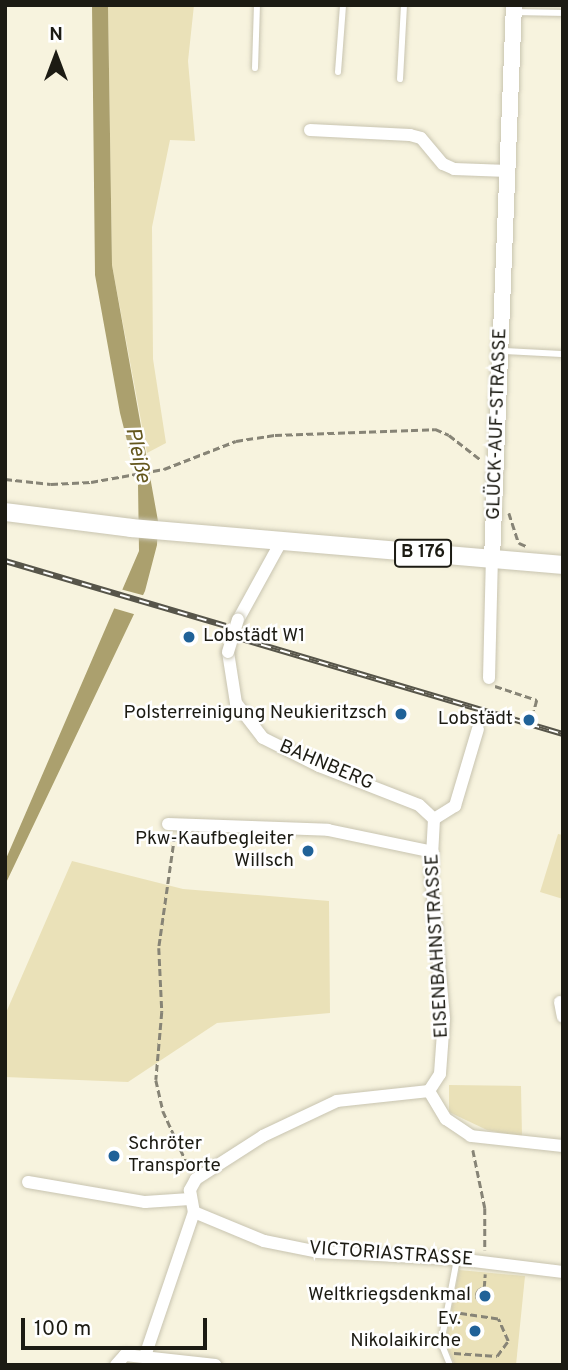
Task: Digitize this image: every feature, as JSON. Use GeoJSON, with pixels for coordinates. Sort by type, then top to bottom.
{"type":"FeatureCollection","features":[{"type":"Feature","properties":{"kind":"main road","name":"GLÜCK-AUF-STRASSE"},"geometry":{"type":"LineString","coordinates":[[492,559],[514,9]]}},
{"type":"Feature","properties":{"kind":"main road","name":"B 176"},"geometry":{"type":"LineString","coordinates":[[5,512],[131,528],[563,565]]}},
{"type":"Feature","properties":{"kind":"street"},"geometry":{"type":"LineString","coordinates":[[310,130],[410,135],[421,138],[443,164],[454,169],[508,171]]}},
{"type":"Feature","properties":{"kind":"street","name":"BAHNBERG"},"geometry":{"type":"LineString","coordinates":[[282,540],[252,589],[228,652],[236,703],[263,738],[319,766],[409,800],[430,811],[435,819]]}},
{"type":"Feature","properties":{"kind":"street","name":"GLÜCK-AUF-STRASSE"},"geometry":{"type":"LineString","coordinates":[[491,678],[492,559]]}},
{"type":"Feature","properties":{"kind":"street"},"geometry":{"type":"LineString","coordinates":[[435,819],[455,806],[478,729]]}},
{"type":"Feature","properties":{"kind":"street","name":"EISENBAHNSTRASSE"},"geometry":{"type":"LineString","coordinates":[[429,1091],[440,1073],[444,1018],[433,852],[435,819]]}},
{"type":"Feature","properties":{"kind":"street"},"geometry":{"type":"LineString","coordinates":[[172,822],[348,832],[433,852]]}},
{"type":"Feature","properties":{"kind":"street"},"geometry":{"type":"LineString","coordinates":[[560,1002],[563,1017]]}},
{"type":"Feature","properties":{"kind":"street"},"geometry":{"type":"LineString","coordinates":[[145,1356],[194,1212],[190,1199],[196,1179],[263,1136],[337,1101],[429,1091],[446,1119],[471,1136],[563,1146]]}},
{"type":"Feature","properties":{"kind":"street"},"geometry":{"type":"LineString","coordinates":[[28,1182],[145,1202],[190,1199]]}},
{"type":"Feature","properties":{"kind":"street","name":"VICTORIASTRASSE"},"geometry":{"type":"LineString","coordinates":[[194,1212],[264,1241],[318,1252],[457,1259],[485,1267],[563,1272]]}},
{"type":"Feature","properties":{"kind":"street"},"geometry":{"type":"LineString","coordinates":[[116,1365],[125,1354],[215,1365]]}},
{"type":"Feature","properties":{"kind":"lane"},"geometry":{"type":"LineString","coordinates":[[254,68],[257,5]]}},
{"type":"Feature","properties":{"kind":"lane"},"geometry":{"type":"LineString","coordinates":[[338,72],[343,5]]}},
{"type":"Feature","properties":{"kind":"lane"},"geometry":{"type":"LineString","coordinates":[[400,79],[404,5]]}},
{"type":"Feature","properties":{"kind":"lane"},"geometry":{"type":"LineString","coordinates":[[514,9],[563,13]]}},
{"type":"Feature","properties":{"kind":"lane"},"geometry":{"type":"LineString","coordinates":[[501,351],[563,354]]}},
{"type":"Feature","properties":{"kind":"lane"},"geometry":{"type":"LineString","coordinates":[[450,1365],[441,1352],[457,1259]]}},
{"type":"Feature","properties":{"kind":"path"},"geometry":{"type":"LineString","coordinates":[[5,479],[51,484],[157,470],[259,437],[435,429],[449,435],[473,457],[497,464]]}},
{"type":"Feature","properties":{"kind":"path"},"geometry":{"type":"LineString","coordinates":[[507,506],[519,543],[528,548]]}},
{"type":"Feature","properties":{"kind":"path"},"geometry":{"type":"LineString","coordinates":[[491,678],[496,688],[537,700],[534,711]]}},
{"type":"Feature","properties":{"kind":"path"},"geometry":{"type":"LineString","coordinates":[[172,822],[159,948],[162,1012],[156,1080],[182,1159],[196,1179]]}},
{"type":"Feature","properties":{"kind":"path"},"geometry":{"type":"LineString","coordinates":[[471,1136],[485,1208],[484,1288],[475,1298],[484,1305]]}},
{"type":"Feature","properties":{"kind":"path"},"geometry":{"type":"LineString","coordinates":[[482,1315],[484,1305],[492,1295],[484,1288]]}},
{"type":"Feature","properties":{"kind":"path"},"geometry":{"type":"LineString","coordinates":[[441,1352],[490,1357],[502,1353],[508,1332],[498,1319],[448,1313]]}},
{"type":"Feature","properties":{"kind":"shaded area"},"geometry":{"type":"Polygon","coordinates":[[[108,5],[194,5],[188,61],[195,141],[170,140],[152,227],[153,359],[166,443],[147,453],[112,265],[108,5]]]}},
{"type":"Feature","properties":{"kind":"shaded area"},"geometry":{"type":"Polygon","coordinates":[[[558,834],[563,835],[563,899],[540,892],[558,834]]]}},
{"type":"Feature","properties":{"kind":"shaded area"},"geometry":{"type":"Polygon","coordinates":[[[72,861],[183,889],[329,901],[330,1013],[217,1023],[128,1082],[5,1077],[5,1015],[72,861]]]}},
{"type":"Feature","properties":{"kind":"shaded area"},"geometry":{"type":"Polygon","coordinates":[[[449,1085],[521,1086],[522,1137],[487,1130],[449,1112],[449,1085]]]}},
{"type":"Feature","properties":{"kind":"shaded area"},"geometry":{"type":"Polygon","coordinates":[[[459,1270],[525,1276],[516,1365],[455,1365],[445,1343],[459,1270]]]}},
{"type":"Feature","properties":{"kind":"water","name":"Pleiße"},"geometry":{"type":"Polygon","coordinates":[[[92,5],[108,5],[112,265],[158,521],[157,545],[145,591],[5,885],[5,861],[139,551],[138,484],[120,413],[95,275],[92,5]]]}},
{"type":"Feature","properties":{"kind":"pier"},"geometry":{"type":"Polygon","coordinates":[[[120,589],[146,596],[137,615],[113,608],[120,589]]]}},
{"type":"Feature","properties":{"kind":"railway"},"geometry":{"type":"LineString","coordinates":[[5,561],[226,626]]}},
{"type":"Feature","properties":{"kind":"railway"},"geometry":{"type":"LineString","coordinates":[[242,639],[563,734]]}},
{"type":"Feature","properties":{"kind":"place","name":"Lobstädt W1"},"geometry":{"type":"Point","coordinates":[189,637]}},
{"type":"Feature","properties":{"kind":"place","name":"Polsterreinigung Neukieritzsch"},"geometry":{"type":"Point","coordinates":[401,714]}},
{"type":"Feature","properties":{"kind":"place","name":"Lobstädt"},"geometry":{"type":"Point","coordinates":[529,720]}},
{"type":"Feature","properties":{"kind":"place","name":"Pkw-Kaufbegleiter Willsch"},"geometry":{"type":"Point","coordinates":[308,851]}},
{"type":"Feature","properties":{"kind":"place","name":"Schröter Transporte"},"geometry":{"type":"Point","coordinates":[114,1156]}},
{"type":"Feature","properties":{"kind":"place","name":"Weltkriegsdenkmal"},"geometry":{"type":"Point","coordinates":[485,1296]}},
{"type":"Feature","properties":{"kind":"place","name":"Ev. Nikolaikirche"},"geometry":{"type":"Point","coordinates":[475,1331]}}]}
